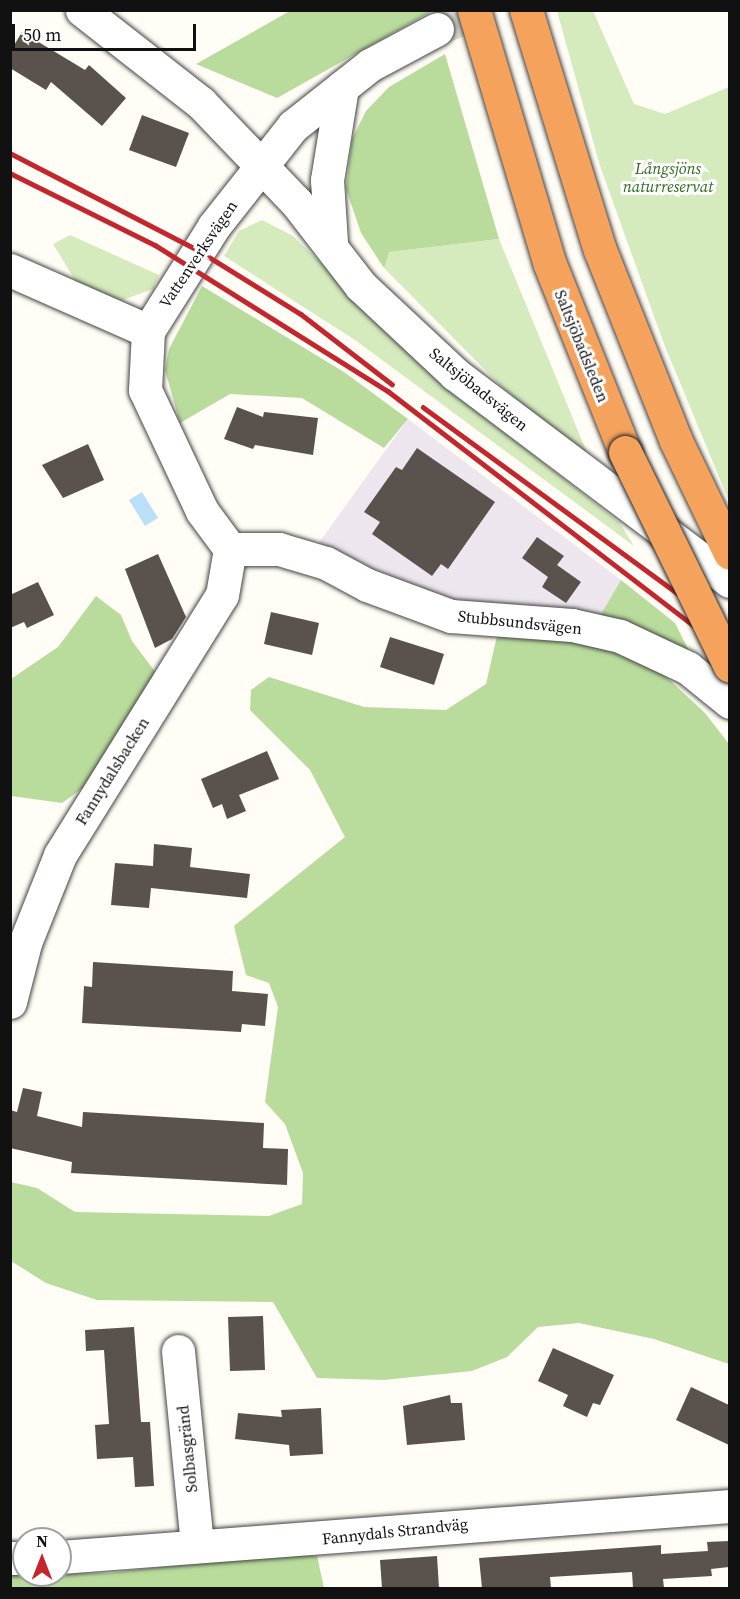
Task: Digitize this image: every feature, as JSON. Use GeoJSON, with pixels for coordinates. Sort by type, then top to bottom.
{"type":"FeatureCollection","features":[{"type":"Feature","properties":{"kind":"highway","name":"Saltsjöbadsleden"},"geometry":{"type":"LineString","coordinates":[[474,10],[549,262],[625,452],[729,666]]}},
{"type":"Feature","properties":{"kind":"highway"},"geometry":{"type":"LineString","coordinates":[[526,10],[600,250],[708,510],[729,553]]}},
{"type":"Feature","properties":{"kind":"street","name":"Saltsjöbadsvägen"},"geometry":{"type":"LineString","coordinates":[[82,10],[201,103],[331,243],[361,286],[455,374],[729,581]]}},
{"type":"Feature","properties":{"kind":"street","name":"Vattenverksvägen"},"geometry":{"type":"LineString","coordinates":[[230,549],[202,510],[145,390],[148,331],[214,226],[293,126],[387,53],[437,29]]}},
{"type":"Feature","properties":{"kind":"street"},"geometry":{"type":"LineString","coordinates":[[331,243],[327,171],[342,87]]}},
{"type":"Feature","properties":{"kind":"street"},"geometry":{"type":"LineString","coordinates":[[10,270],[148,331]]}},
{"type":"Feature","properties":{"kind":"street","name":"Stubbsundsvägen"},"geometry":{"type":"LineString","coordinates":[[230,549],[279,549],[326,563],[367,585],[451,616],[572,625],[620,636],[688,668],[729,702]]}},
{"type":"Feature","properties":{"kind":"street","name":"Fannydalsbacken"},"geometry":{"type":"LineString","coordinates":[[10,1002],[25,943],[60,855],[222,595],[230,549]]}},
{"type":"Feature","properties":{"kind":"street","name":"Solbasgränd"},"geometry":{"type":"LineString","coordinates":[[178,1351],[197,1546]]}},
{"type":"Feature","properties":{"kind":"street","name":"Fannydals Strandväg"},"geometry":{"type":"LineString","coordinates":[[72,1556],[729,1506]]}},
{"type":"Feature","properties":{"kind":"shaded area"},"geometry":{"type":"Polygon","coordinates":[[[408,419],[621,580],[598,619],[454,601],[382,576],[318,544],[408,419]]]}},
{"type":"Feature","properties":{"kind":"green space"},"geometry":{"type":"Polygon","coordinates":[[[290,11],[432,11],[277,98],[196,64],[290,11]]]}},
{"type":"Feature","properties":{"kind":"green space","name":"Långsjöns naturreservat"},"geometry":{"type":"Polygon","coordinates":[[[557,11],[593,11],[634,104],[665,114],[729,87],[729,501],[664,344],[600,166],[557,11]]]}},
{"type":"Feature","properties":{"kind":"green space"},"geometry":{"type":"Polygon","coordinates":[[[445,54],[499,239],[389,252],[384,268],[361,233],[346,189],[352,139],[366,111],[389,87],[445,54]]]}},
{"type":"Feature","properties":{"kind":"green space"},"geometry":{"type":"Polygon","coordinates":[[[262,220],[293,236],[453,392],[620,523],[634,546],[355,340],[224,256],[239,231],[262,220]]]}},
{"type":"Feature","properties":{"kind":"green space"},"geometry":{"type":"Polygon","coordinates":[[[70,235],[159,275],[153,289],[117,302],[78,285],[53,244],[70,235]]]}},
{"type":"Feature","properties":{"kind":"green space"},"geometry":{"type":"Polygon","coordinates":[[[499,239],[590,460],[502,387],[384,268],[388,252],[499,239]]]}},
{"type":"Feature","properties":{"kind":"green space"},"geometry":{"type":"Polygon","coordinates":[[[202,286],[344,372],[408,419],[384,448],[302,398],[230,394],[180,423],[165,370],[169,349],[202,286]]]}},
{"type":"Feature","properties":{"kind":"green space"},"geometry":{"type":"Polygon","coordinates":[[[621,580],[675,623],[692,657],[598,619],[621,580]]]}},
{"type":"Feature","properties":{"kind":"green space"},"geometry":{"type":"Polygon","coordinates":[[[96,596],[121,615],[132,641],[156,673],[87,785],[62,803],[11,796],[11,679],[58,647],[96,596]]]}},
{"type":"Feature","properties":{"kind":"green space"},"geometry":{"type":"Polygon","coordinates":[[[499,627],[548,630],[645,657],[705,713],[729,744],[729,1364],[654,1339],[579,1323],[538,1327],[507,1357],[472,1371],[383,1380],[317,1378],[273,1302],[97,1300],[46,1283],[11,1261],[11,1182],[37,1188],[75,1212],[269,1216],[302,1204],[303,1173],[285,1124],[265,1102],[278,1007],[269,983],[246,975],[234,926],[345,837],[310,770],[250,710],[251,690],[269,677],[364,707],[446,710],[486,684],[499,627]]]}},
{"type":"Feature","properties":{"kind":"green space"},"geometry":{"type":"Polygon","coordinates":[[[280,1553],[317,1556],[324,1588],[11,1588],[10,1575],[12,1575],[12,1587],[72,1587],[72,1574],[109,1573],[280,1553]]]}},
{"type":"Feature","properties":{"kind":"water"},"geometry":{"type":"Polygon","coordinates":[[[142,492],[158,518],[145,526],[129,500],[142,492]]]}},
{"type":"Feature","properties":{"kind":"building"},"geometry":{"type":"Polygon","coordinates":[[[22,32],[85,70],[89,65],[126,98],[102,126],[51,82],[46,90],[10,68],[10,52],[22,32]]]}},
{"type":"Feature","properties":{"kind":"building"},"geometry":{"type":"Polygon","coordinates":[[[142,115],[189,133],[176,167],[129,150],[142,115]]]}},
{"type":"Feature","properties":{"kind":"building"},"geometry":{"type":"Polygon","coordinates":[[[237,407],[263,417],[264,412],[318,418],[313,455],[255,445],[253,449],[224,439],[237,407]]]}},
{"type":"Feature","properties":{"kind":"building"},"geometry":{"type":"Polygon","coordinates":[[[88,444],[104,480],[63,498],[42,465],[88,444]]]}},
{"type":"Feature","properties":{"kind":"building"},"geometry":{"type":"Polygon","coordinates":[[[417,448],[495,502],[448,569],[441,564],[432,576],[372,534],[380,522],[364,512],[396,467],[402,470],[417,448]]]}},
{"type":"Feature","properties":{"kind":"building"},"geometry":{"type":"Polygon","coordinates":[[[537,537],[564,556],[557,565],[581,582],[566,603],[542,587],[548,577],[522,558],[537,537]]]}},
{"type":"Feature","properties":{"kind":"building"},"geometry":{"type":"Polygon","coordinates":[[[158,554],[186,617],[172,639],[155,648],[125,569],[158,554]]]}},
{"type":"Feature","properties":{"kind":"building"},"geometry":{"type":"Polygon","coordinates":[[[38,582],[54,615],[27,628],[24,622],[10,628],[10,595],[38,582]]]}},
{"type":"Feature","properties":{"kind":"building"},"geometry":{"type":"Polygon","coordinates":[[[271,612],[319,623],[312,655],[264,644],[271,612]]]}},
{"type":"Feature","properties":{"kind":"building"},"geometry":{"type":"Polygon","coordinates":[[[390,637],[444,654],[434,685],[380,667],[390,637]]]}},
{"type":"Feature","properties":{"kind":"building"},"geometry":{"type":"Polygon","coordinates":[[[267,751],[279,779],[239,795],[246,811],[227,819],[222,804],[213,808],[201,779],[267,751]]]}},
{"type":"Feature","properties":{"kind":"building"},"geometry":{"type":"Polygon","coordinates":[[[154,844],[192,848],[190,867],[250,874],[247,898],[151,888],[149,908],[111,905],[115,863],[153,866],[154,844]]]}},
{"type":"Feature","properties":{"kind":"building"},"geometry":{"type":"Polygon","coordinates":[[[93,962],[233,971],[232,991],[268,994],[265,1026],[242,1024],[241,1032],[82,1023],[84,986],[92,987],[93,962]]]}},
{"type":"Feature","properties":{"kind":"building"},"geometry":{"type":"Polygon","coordinates":[[[23,1088],[42,1092],[37,1116],[82,1127],[83,1112],[264,1123],[263,1148],[288,1149],[287,1185],[71,1173],[72,1162],[10,1148],[10,1110],[17,1112],[23,1088]]]}},
{"type":"Feature","properties":{"kind":"building"},"geometry":{"type":"Polygon","coordinates":[[[263,1316],[265,1370],[230,1371],[228,1317],[263,1316]]]}},
{"type":"Feature","properties":{"kind":"building"},"geometry":{"type":"Polygon","coordinates":[[[134,1327],[141,1422],[150,1422],[154,1486],[135,1487],[133,1457],[97,1459],[95,1425],[109,1424],[104,1350],[86,1351],[85,1330],[134,1327]]]}},
{"type":"Feature","properties":{"kind":"building"},"geometry":{"type":"Polygon","coordinates":[[[553,1348],[614,1375],[600,1405],[593,1403],[587,1417],[563,1406],[568,1395],[538,1381],[553,1348]]]}},
{"type":"Feature","properties":{"kind":"building"},"geometry":{"type":"Polygon","coordinates":[[[691,1387],[729,1405],[729,1445],[676,1420],[691,1387]]]}},
{"type":"Feature","properties":{"kind":"building"},"geometry":{"type":"Polygon","coordinates":[[[450,1395],[451,1403],[462,1403],[465,1440],[407,1445],[403,1406],[450,1395]]]}},
{"type":"Feature","properties":{"kind":"building"},"geometry":{"type":"Polygon","coordinates":[[[321,1408],[323,1454],[290,1456],[289,1445],[235,1439],[238,1413],[282,1417],[281,1410],[321,1408]]]}},
{"type":"Feature","properties":{"kind":"building"},"geometry":{"type":"Polygon","coordinates":[[[729,1541],[729,1567],[711,1569],[712,1576],[663,1579],[664,1588],[633,1588],[632,1572],[550,1577],[551,1588],[482,1588],[479,1558],[661,1545],[661,1554],[708,1551],[707,1542],[729,1541]]]}},
{"type":"Feature","properties":{"kind":"building"},"geometry":{"type":"Polygon","coordinates":[[[437,1556],[439,1588],[382,1588],[380,1560],[437,1556]]]}},
{"type":"Feature","properties":{"kind":"tunnel"},"geometry":{"type":"LineString","coordinates":[[437,29],[483,10]]}},
{"type":"Feature","properties":{"kind":"railway"},"geometry":{"type":"LineString","coordinates":[[10,153],[198,250],[301,314],[392,384]]}},
{"type":"Feature","properties":{"kind":"railway"},"geometry":{"type":"LineString","coordinates":[[10,173],[155,245],[388,391],[730,653]]}},
{"type":"Feature","properties":{"kind":"railway"},"geometry":{"type":"LineString","coordinates":[[423,407],[730,632]]}}]}
